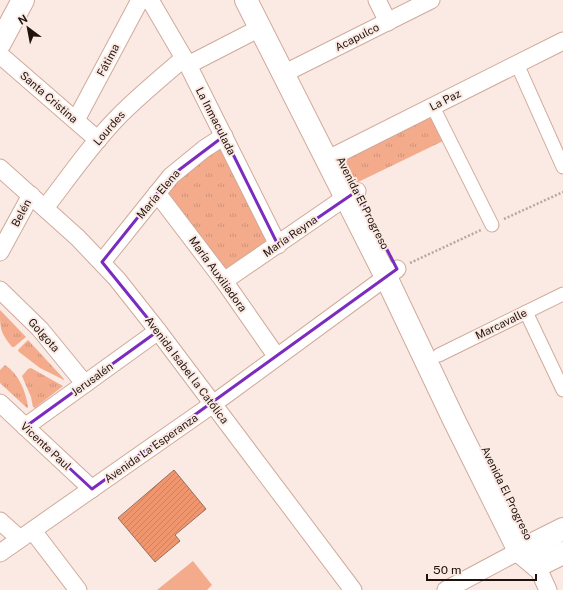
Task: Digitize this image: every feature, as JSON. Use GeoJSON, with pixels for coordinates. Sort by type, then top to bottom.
{"type":"FeatureCollection","features":[{"type":"Feature","properties":{"kind":"main road"},"geometry":{"type":"LineString","coordinates":[[0,43],[24,0]]}},
{"type":"Feature","properties":{"kind":"main road","name":"Avenida El Progreso"},"geometry":{"type":"LineString","coordinates":[[246,0],[260,28],[289,71]]}},
{"type":"Feature","properties":{"kind":"main road","name":"Avenida El Progreso"},"geometry":{"type":"LineString","coordinates":[[262,0],[289,71],[391,273],[439,355],[525,548]]}},
{"type":"Feature","properties":{"kind":"main road","name":"Avenida El Progreso"},"geometry":{"type":"LineString","coordinates":[[391,273],[453,418],[536,566]]}},
{"type":"Feature","properties":{"kind":"main road"},"geometry":{"type":"LineString","coordinates":[[525,548],[563,529]]}},
{"type":"Feature","properties":{"kind":"main road"},"geometry":{"type":"LineString","coordinates":[[536,566],[563,553]]}},
{"type":"Feature","properties":{"kind":"street","name":"Fátima"},"geometry":{"type":"LineString","coordinates":[[76,120],[140,0]]}},
{"type":"Feature","properties":{"kind":"street","name":"La Inmaculada"},"geometry":{"type":"LineString","coordinates":[[150,0],[186,62],[278,244]]}},
{"type":"Feature","properties":{"kind":"street"},"geometry":{"type":"LineString","coordinates":[[377,0],[388,22]]}},
{"type":"Feature","properties":{"kind":"street","name":"Acapulco"},"geometry":{"type":"LineString","coordinates":[[289,71],[431,0]]}},
{"type":"Feature","properties":{"kind":"street","name":"Lourdes"},"geometry":{"type":"LineString","coordinates":[[45,208],[98,140],[124,111],[186,62],[260,28]]}},
{"type":"Feature","properties":{"kind":"street","name":"La Paz"},"geometry":{"type":"LineString","coordinates":[[332,157],[563,41]]}},
{"type":"Feature","properties":{"kind":"street","name":"Santa Cristina"},"geometry":{"type":"LineString","coordinates":[[0,55],[98,140]]}},
{"type":"Feature","properties":{"kind":"street"},"geometry":{"type":"LineString","coordinates":[[517,64],[563,168]]}},
{"type":"Feature","properties":{"kind":"street"},"geometry":{"type":"LineString","coordinates":[[433,106],[492,225]]}},
{"type":"Feature","properties":{"kind":"street","name":"María Elena"},"geometry":{"type":"LineString","coordinates":[[102,262],[171,176],[204,149],[224,136]]}},
{"type":"Feature","properties":{"kind":"street","name":"Avenida Isabel la Católica"},"geometry":{"type":"LineString","coordinates":[[0,168],[78,238],[102,262],[158,331],[352,590]]}},
{"type":"Feature","properties":{"kind":"street","name":"María Auxiliadora"},"geometry":{"type":"LineString","coordinates":[[157,193],[224,281],[277,357]]}},
{"type":"Feature","properties":{"kind":"street","name":"María Reyna"},"geometry":{"type":"LineString","coordinates":[[224,281],[351,194]]}},
{"type":"Feature","properties":{"kind":"street","name":"Belén"},"geometry":{"type":"LineString","coordinates":[[0,252],[31,195]]}},
{"type":"Feature","properties":{"kind":"street","name":"Avenida La Esperanza"},"geometry":{"type":"LineString","coordinates":[[0,554],[213,404],[391,273]]}},
{"type":"Feature","properties":{"kind":"street","name":"Golgota"},"geometry":{"type":"LineString","coordinates":[[0,290],[40,329],[85,384]]}},
{"type":"Feature","properties":{"kind":"street","name":"Marcavalle"},"geometry":{"type":"LineString","coordinates":[[439,355],[563,294]]}},
{"type":"Feature","properties":{"kind":"street"},"geometry":{"type":"LineString","coordinates":[[526,312],[563,390]]}},
{"type":"Feature","properties":{"kind":"street","name":"Jerusalén"},"geometry":{"type":"LineString","coordinates":[[25,427],[158,331]]}},
{"type":"Feature","properties":{"kind":"street","name":"Vicente Paul"},"geometry":{"type":"LineString","coordinates":[[0,404],[92,489]]}},
{"type":"Feature","properties":{"kind":"street"},"geometry":{"type":"LineString","coordinates":[[0,521],[27,535],[78,590]]}},
{"type":"Feature","properties":{"kind":"street"},"geometry":{"type":"LineString","coordinates":[[446,590],[525,548]]}},
{"type":"Feature","properties":{"kind":"street"},"geometry":{"type":"LineString","coordinates":[[536,566],[548,590]]}},
{"type":"Feature","properties":{"kind":"highlighted area"},"geometry":{"type":"Polygon","coordinates":[[[224,136],[278,245],[357,191],[397,269],[92,489],[25,427],[158,331],[102,262],[171,176],[224,136]]]}},
{"type":"Feature","properties":{"kind":"green space"},"geometry":{"type":"Polygon","coordinates":[[[429,115],[443,141],[354,184],[339,158],[429,115]]]}},
{"type":"Feature","properties":{"kind":"green space"},"geometry":{"type":"Polygon","coordinates":[[[223,144],[272,244],[225,276],[163,194],[223,144]]]}},
{"type":"Feature","properties":{"kind":"green space"},"geometry":{"type":"Polygon","coordinates":[[[0,310],[26,337],[14,347],[12,347],[3,334],[0,322],[0,310]]]}},
{"type":"Feature","properties":{"kind":"green space"},"geometry":{"type":"Polygon","coordinates":[[[28,340],[64,380],[40,368],[19,352],[18,350],[28,340]]]}},
{"type":"Feature","properties":{"kind":"green space"},"geometry":{"type":"Polygon","coordinates":[[[5,365],[18,378],[24,389],[27,408],[0,383],[0,370],[5,365]]]}},
{"type":"Feature","properties":{"kind":"green space"},"geometry":{"type":"Polygon","coordinates":[[[31,368],[63,386],[35,408],[33,407],[31,397],[22,376],[28,369],[31,368]]]}},
{"type":"Feature","properties":{"kind":"green space"},"geometry":{"type":"Polygon","coordinates":[[[193,561],[212,585],[207,590],[157,590],[193,561]]]}},
{"type":"Feature","properties":{"kind":"building"},"geometry":{"type":"Polygon","coordinates":[[[174,470],[206,509],[175,535],[180,541],[155,562],[118,518],[174,470]]]}}]}
